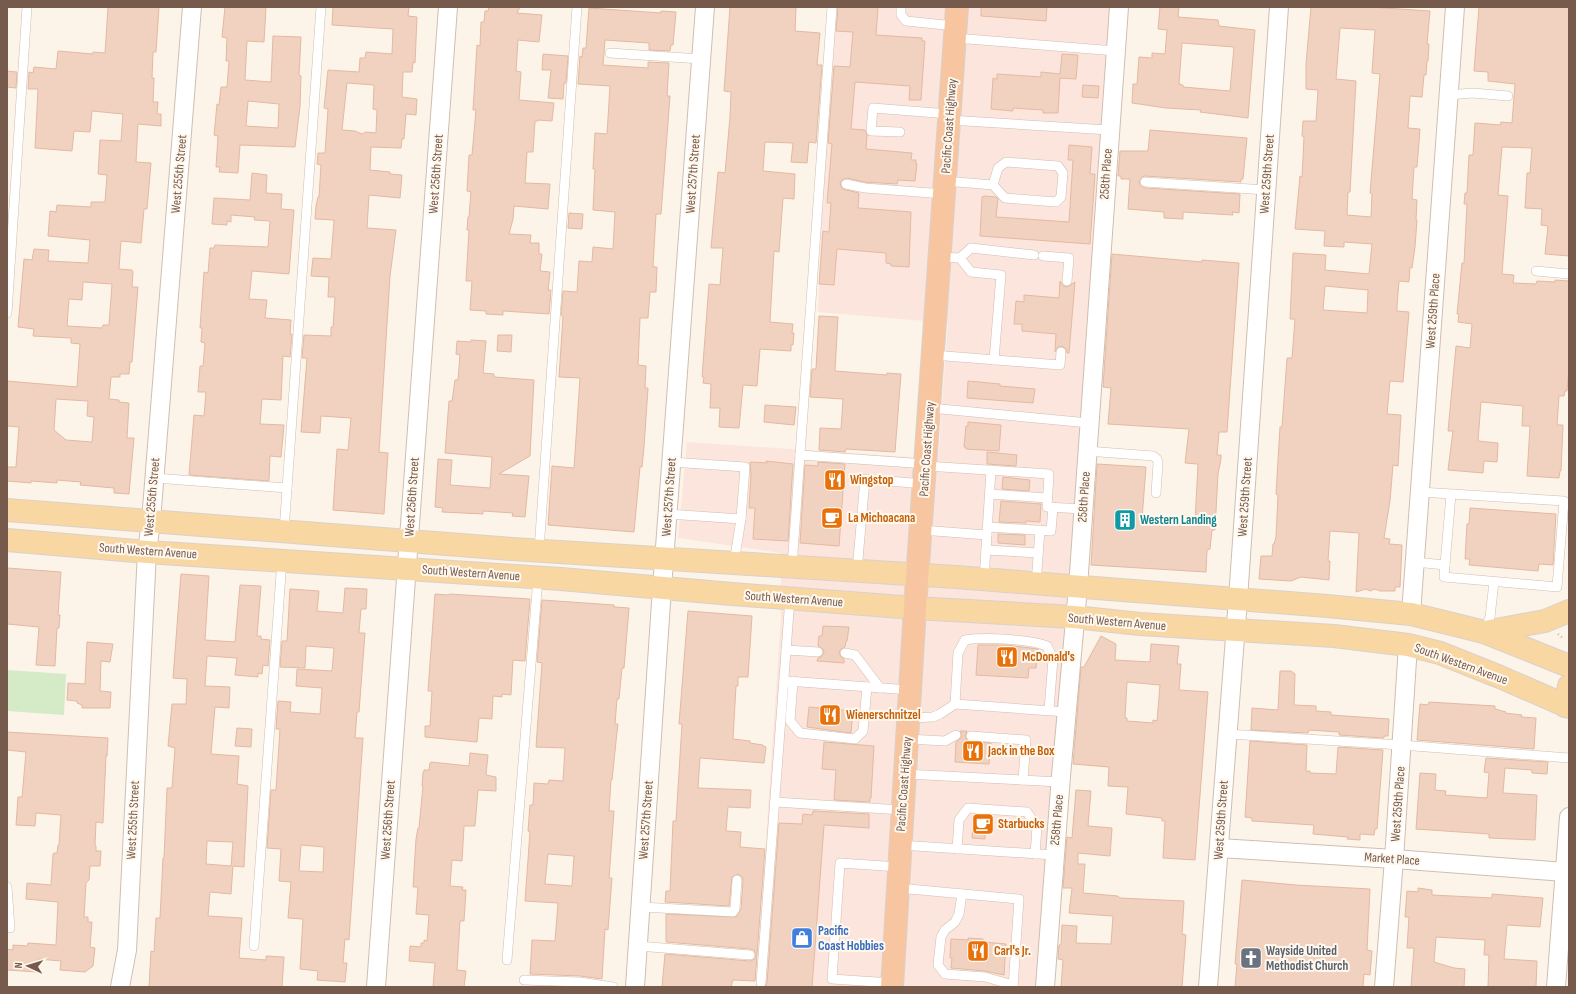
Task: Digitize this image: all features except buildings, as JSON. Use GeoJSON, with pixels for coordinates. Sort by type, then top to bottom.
{"type":"FeatureCollection","features":[{"type":"Feature","properties":{"kind":"highway","name":"Pacific Coast Highway"},"geometry":{"type":"LineString","coordinates":[[892,985],[915,608],[933,355],[950,257],[945,187],[956,24]]}},
{"type":"Feature","properties":{"kind":"main road","name":"South Western Avenue"},"geometry":{"type":"LineString","coordinates":[[7,510],[664,560],[918,575],[1238,598],[1411,614],[1484,632],[1569,666]]}},
{"type":"Feature","properties":{"kind":"main road","name":"South Western Avenue"},"geometry":{"type":"LineString","coordinates":[[7,540],[146,552],[561,579],[915,608],[1334,636],[1408,645],[1440,653],[1568,703]]}},
{"type":"Feature","properties":{"kind":"main road"},"geometry":{"type":"LineString","coordinates":[[1484,632],[1545,621],[1569,611]]}},
{"type":"Feature","properties":{"kind":"street","name":"West 255th Street"},"geometry":{"type":"LineString","coordinates":[[120,987],[127,950],[146,552],[151,521],[192,7]]}},
{"type":"Feature","properties":{"kind":"street","name":"West 256th Street"},"geometry":{"type":"LineString","coordinates":[[376,987],[448,7]]}},
{"type":"Feature","properties":{"kind":"street","name":"West 257th Street"},"geometry":{"type":"LineString","coordinates":[[636,987],[662,588],[705,7]]}},
{"type":"Feature","properties":{"kind":"street","name":"258th Place"},"geometry":{"type":"LineString","coordinates":[[1045,987],[1060,782],[1058,711],[1078,587],[1119,7]]}},
{"type":"Feature","properties":{"kind":"street","name":"West 259th Street"},"geometry":{"type":"LineString","coordinates":[[1208,987],[1238,598],[1279,7]]}},
{"type":"Feature","properties":{"kind":"street","name":"West 259th Place"},"geometry":{"type":"LineString","coordinates":[[1411,614],[1455,7]]}},
{"type":"Feature","properties":{"kind":"street","name":"West 259th Place"},"geometry":{"type":"LineString","coordinates":[[1384,987],[1408,645]]}},
{"type":"Feature","properties":{"kind":"street"},"geometry":{"type":"LineString","coordinates":[[1556,987],[1569,817]]}},
{"type":"Feature","properties":{"kind":"street","name":"Market Place"},"geometry":{"type":"LineString","coordinates":[[1219,848],[1565,872]]}},
{"type":"Feature","properties":{"kind":"lane"},"geometry":{"type":"LineString","coordinates":[[7,313],[27,7]]}},
{"type":"Feature","properties":{"kind":"lane"},"geometry":{"type":"LineString","coordinates":[[284,531],[321,7]]}},
{"type":"Feature","properties":{"kind":"lane"},"geometry":{"type":"LineString","coordinates":[[539,550],[577,7]]}},
{"type":"Feature","properties":{"kind":"lane"},"geometry":{"type":"LineString","coordinates":[[792,567],[832,7]]}},
{"type":"Feature","properties":{"kind":"lane"},"geometry":{"type":"LineString","coordinates":[[902,7],[901,15],[906,21],[956,24],[1116,51]]}},
{"type":"Feature","properties":{"kind":"lane"},"geometry":{"type":"LineString","coordinates":[[610,53],[701,59]]}},
{"type":"Feature","properties":{"kind":"lane"},"geometry":{"type":"LineString","coordinates":[[1448,95],[1473,93],[1508,96]]}},
{"type":"Feature","properties":{"kind":"lane"},"geometry":{"type":"LineString","coordinates":[[900,132],[871,131],[872,108],[949,117],[1110,130]]}},
{"type":"Feature","properties":{"kind":"lane"},"geometry":{"type":"LineString","coordinates":[[846,184],[865,188],[993,185],[1005,198],[1056,202],[1061,197],[1063,173],[1058,166],[1006,162],[998,168],[993,185]]}},
{"type":"Feature","properties":{"kind":"lane"},"geometry":{"type":"LineString","coordinates":[[1145,182],[1266,190]]}},
{"type":"Feature","properties":{"kind":"lane"},"geometry":{"type":"LineString","coordinates":[[950,257],[971,248],[1034,255]]}},
{"type":"Feature","properties":{"kind":"lane"},"geometry":{"type":"LineString","coordinates":[[1043,256],[1069,258],[1067,281]]}},
{"type":"Feature","properties":{"kind":"lane"},"geometry":{"type":"LineString","coordinates":[[950,257],[971,272],[1001,274],[994,360]]}},
{"type":"Feature","properties":{"kind":"lane"},"geometry":{"type":"LineString","coordinates":[[1536,271],[1569,274]]}},
{"type":"Feature","properties":{"kind":"lane"},"geometry":{"type":"LineString","coordinates":[[933,355],[1060,365],[1061,352]]}},
{"type":"Feature","properties":{"kind":"lane"},"geometry":{"type":"LineString","coordinates":[[930,408],[1089,423]]}},
{"type":"Feature","properties":{"kind":"lane"},"geometry":{"type":"LineString","coordinates":[[1087,451],[1153,456],[1157,459],[1158,463],[1156,492]]}},
{"type":"Feature","properties":{"kind":"lane"},"geometry":{"type":"LineString","coordinates":[[800,455],[925,471]]}},
{"type":"Feature","properties":{"kind":"lane"},"geometry":{"type":"LineString","coordinates":[[672,462],[745,467],[741,519],[734,564]]}},
{"type":"Feature","properties":{"kind":"lane"},"geometry":{"type":"LineString","coordinates":[[984,580],[991,470]]}},
{"type":"Feature","properties":{"kind":"lane"},"geometry":{"type":"LineString","coordinates":[[857,572],[865,479],[925,471],[991,470],[1049,474],[1047,506],[1083,509]]}},
{"type":"Feature","properties":{"kind":"lane"},"geometry":{"type":"LineString","coordinates":[[154,478],[287,488]]}},
{"type":"Feature","properties":{"kind":"lane"},"geometry":{"type":"LineString","coordinates":[[1420,492],[1564,501],[1557,588],[1444,577],[1451,494]]}},
{"type":"Feature","properties":{"kind":"lane"},"geometry":{"type":"LineString","coordinates":[[990,494],[1047,498]]}},
{"type":"Feature","properties":{"kind":"lane"},"geometry":{"type":"LineString","coordinates":[[921,530],[1051,531],[1053,507]]}},
{"type":"Feature","properties":{"kind":"lane"},"geometry":{"type":"LineString","coordinates":[[668,514],[741,519]]}},
{"type":"Feature","properties":{"kind":"lane"},"geometry":{"type":"LineString","coordinates":[[1036,584],[1040,530]]}},
{"type":"Feature","properties":{"kind":"lane"},"geometry":{"type":"LineString","coordinates":[[986,550],[1038,553]]}},
{"type":"Feature","properties":{"kind":"lane"},"geometry":{"type":"LineString","coordinates":[[254,946],[282,560]]}},
{"type":"Feature","properties":{"kind":"lane"},"geometry":{"type":"LineString","coordinates":[[1415,562],[1445,565]]}},
{"type":"Feature","properties":{"kind":"lane"},"geometry":{"type":"LineString","coordinates":[[507,960],[538,578]]}},
{"type":"Feature","properties":{"kind":"lane"},"geometry":{"type":"LineString","coordinates":[[1484,632],[1490,618],[1494,582]]}},
{"type":"Feature","properties":{"kind":"lane"},"geometry":{"type":"LineString","coordinates":[[790,598],[786,650],[790,721],[800,733],[855,739],[863,731],[867,687]]}},
{"type":"Feature","properties":{"kind":"lane"},"geometry":{"type":"LineString","coordinates":[[908,729],[955,704],[1058,711],[1053,659],[1047,646],[1039,643],[992,639],[965,640],[958,653],[955,704]]}},
{"type":"Feature","properties":{"kind":"lane"},"geometry":{"type":"LineString","coordinates":[[786,650],[818,652]]}},
{"type":"Feature","properties":{"kind":"lane"},"geometry":{"type":"LineString","coordinates":[[845,654],[855,655],[880,688]]}},
{"type":"Feature","properties":{"kind":"lane"},"geometry":{"type":"LineString","coordinates":[[788,681],[910,690]]}},
{"type":"Feature","properties":{"kind":"lane"},"geometry":{"type":"LineString","coordinates":[[762,983],[775,802],[788,681]]}},
{"type":"Feature","properties":{"kind":"lane"},"geometry":{"type":"LineString","coordinates":[[908,729],[945,741],[956,735]]}},
{"type":"Feature","properties":{"kind":"lane"},"geometry":{"type":"LineString","coordinates":[[1227,734],[1401,745],[1569,758]]}},
{"type":"Feature","properties":{"kind":"lane"},"geometry":{"type":"LineString","coordinates":[[971,736],[1026,740],[1023,780]]}},
{"type":"Feature","properties":{"kind":"lane"},"geometry":{"type":"LineString","coordinates":[[905,774],[1060,782]]}},
{"type":"Feature","properties":{"kind":"lane"},"geometry":{"type":"LineString","coordinates":[[775,802],[902,810]]}},
{"type":"Feature","properties":{"kind":"lane"},"geometry":{"type":"LineString","coordinates":[[957,848],[959,820],[968,808],[1027,812],[1037,827],[1035,854]]}},
{"type":"Feature","properties":{"kind":"lane"},"geometry":{"type":"LineString","coordinates":[[900,845],[1054,855]]}},
{"type":"Feature","properties":{"kind":"lane"},"geometry":{"type":"LineString","coordinates":[[892,985],[832,979],[840,863],[962,894],[1019,899],[1013,986],[985,977],[945,974],[938,965],[941,937],[945,930],[955,922],[959,914],[962,894]]}},
{"type":"Feature","properties":{"kind":"lane"},"geometry":{"type":"LineString","coordinates":[[641,907],[733,912],[735,909],[737,880]]}},
{"type":"Feature","properties":{"kind":"lane"},"geometry":{"type":"LineString","coordinates":[[7,887],[10,928]]}},
{"type":"Feature","properties":{"kind":"lane"},"geometry":{"type":"LineString","coordinates":[[638,946],[750,955]]}},
{"type":"Feature","properties":{"kind":"lane"},"geometry":{"type":"LineString","coordinates":[[524,980],[580,982],[613,987]]}},
{"type":"Feature","properties":{"kind":"shaded area"},"geometry":{"type":"Polygon","coordinates":[[[830,7],[1114,7],[1036,987],[756,987],[781,618],[781,553],[678,538],[687,442],[938,459],[948,323],[818,312],[830,7]]]}},
{"type":"Feature","properties":{"kind":"green space"},"geometry":{"type":"Polygon","coordinates":[[[7,670],[66,674],[64,715],[7,711],[7,670]]]}},
{"type":"Feature","properties":{"kind":"place","name":"Wingstop"},"geometry":{"type":"Point","coordinates":[835,480]}},
{"type":"Feature","properties":{"kind":"place","name":"La Michoacana"},"geometry":{"type":"Point","coordinates":[832,518]}},
{"type":"Feature","properties":{"kind":"place","name":"Western Landing"},"geometry":{"type":"Point","coordinates":[1125,520]}},
{"type":"Feature","properties":{"kind":"place","name":"McDonald's"},"geometry":{"type":"Point","coordinates":[1007,657]}},
{"type":"Feature","properties":{"kind":"place","name":"Wienerschnitzel"},"geometry":{"type":"Point","coordinates":[830,715]}},
{"type":"Feature","properties":{"kind":"place","name":"Jack in the Box"},"geometry":{"type":"Point","coordinates":[973,751]}},
{"type":"Feature","properties":{"kind":"place","name":"Starbucks"},"geometry":{"type":"Point","coordinates":[983,824]}},
{"type":"Feature","properties":{"kind":"place","name":"Pacific Coast Hobbies"},"geometry":{"type":"Point","coordinates":[802,938]}},
{"type":"Feature","properties":{"kind":"place","name":"Carl's Jr."},"geometry":{"type":"Point","coordinates":[978,951]}},
{"type":"Feature","properties":{"kind":"place","name":"Wayside United Methodist Church"},"geometry":{"type":"Point","coordinates":[1251,958]}}]}
